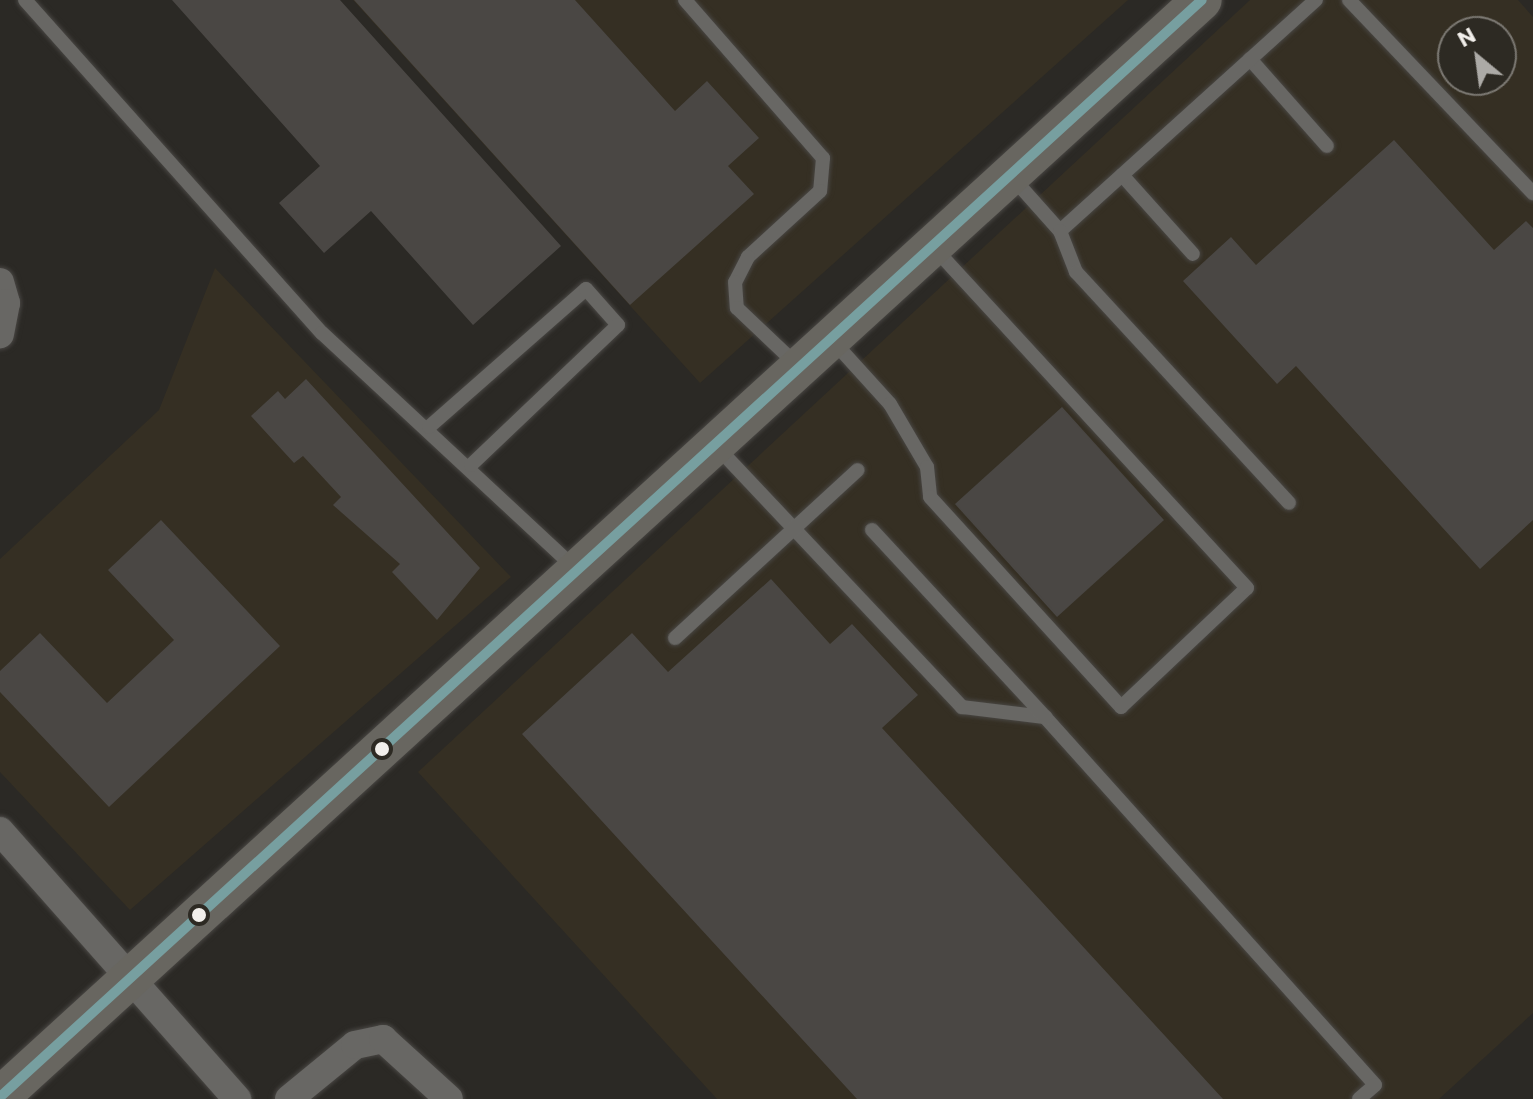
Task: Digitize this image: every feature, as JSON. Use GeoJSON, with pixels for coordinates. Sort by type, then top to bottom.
{"type":"FeatureCollection","features":[{"type":"Feature","properties":{"kind":"street"},"geometry":{"type":"LineString","coordinates":[[0,1097],[1202,0]]}},
{"type":"Feature","properties":{"kind":"street"},"geometry":{"type":"LineString","coordinates":[[0,282],[6,303],[0,334]]}},
{"type":"Feature","properties":{"kind":"street"},"geometry":{"type":"LineString","coordinates":[[0,831],[237,1099]]}},
{"type":"Feature","properties":{"kind":"street"},"geometry":{"type":"LineString","coordinates":[[289,1099],[355,1045],[383,1039],[449,1099]]}},
{"type":"Feature","properties":{"kind":"lane"},"geometry":{"type":"LineString","coordinates":[[25,0],[322,333],[471,465],[578,572]]}},
{"type":"Feature","properties":{"kind":"lane"},"geometry":{"type":"LineString","coordinates":[[685,0],[823,158],[820,191],[748,257],[735,282],[737,308],[800,369]]}},
{"type":"Feature","properties":{"kind":"lane"},"geometry":{"type":"LineString","coordinates":[[1060,231],[1316,0]]}},
{"type":"Feature","properties":{"kind":"lane"},"geometry":{"type":"LineString","coordinates":[[1349,0],[1533,193]]}},
{"type":"Feature","properties":{"kind":"lane"},"geometry":{"type":"LineString","coordinates":[[1250,59],[1327,146]]}},
{"type":"Feature","properties":{"kind":"lane"},"geometry":{"type":"LineString","coordinates":[[1122,175],[1193,254]]}},
{"type":"Feature","properties":{"kind":"lane"},"geometry":{"type":"LineString","coordinates":[[1011,176],[1060,231],[1076,272],[1289,503]]}},
{"type":"Feature","properties":{"kind":"lane"},"geometry":{"type":"LineString","coordinates":[[832,340],[890,404],[927,467],[930,497],[1121,707],[1247,588],[933,247]]}},
{"type":"Feature","properties":{"kind":"lane"},"geometry":{"type":"LineString","coordinates":[[429,427],[586,289],[618,325],[471,465]]}},
{"type":"Feature","properties":{"kind":"lane"},"geometry":{"type":"LineString","coordinates":[[716,446],[962,707],[1045,717]]}},
{"type":"Feature","properties":{"kind":"lane"},"geometry":{"type":"LineString","coordinates":[[675,638],[858,470]]}},
{"type":"Feature","properties":{"kind":"lane"},"geometry":{"type":"LineString","coordinates":[[872,530],[1045,717],[1375,1085],[1359,1099]]}},
{"type":"Feature","properties":{"kind":"shaded area"},"geometry":{"type":"Polygon","coordinates":[[[353,0],[1128,0],[700,383],[353,0]]]}},
{"type":"Feature","properties":{"kind":"shaded area"},"geometry":{"type":"Polygon","coordinates":[[[1250,0],[1518,0],[1533,17],[1533,1013],[1439,1099],[717,1099],[418,772],[1250,0]]]}},
{"type":"Feature","properties":{"kind":"shaded area"},"geometry":{"type":"Polygon","coordinates":[[[215,268],[511,577],[130,910],[0,772],[0,559],[159,410],[215,268]]]}},
{"type":"Feature","properties":{"kind":"building"},"geometry":{"type":"Polygon","coordinates":[[[172,0],[340,0],[561,246],[473,325],[371,211],[324,253],[279,203],[320,166],[172,0]]]}},
{"type":"Feature","properties":{"kind":"building"},"geometry":{"type":"Polygon","coordinates":[[[354,0],[575,0],[675,111],[707,81],[759,138],[728,166],[754,194],[630,305],[354,0]]]}},
{"type":"Feature","properties":{"kind":"building"},"geometry":{"type":"Polygon","coordinates":[[[1394,140],[1494,250],[1526,221],[1533,228],[1533,520],[1480,569],[1296,366],[1277,384],[1183,281],[1231,237],[1256,265],[1394,140]]]}},
{"type":"Feature","properties":{"kind":"building"},"geometry":{"type":"Polygon","coordinates":[[[306,379],[480,568],[437,620],[392,572],[400,564],[333,505],[341,497],[303,456],[294,463],[251,416],[278,391],[285,399],[306,379]]]}},
{"type":"Feature","properties":{"kind":"building"},"geometry":{"type":"Polygon","coordinates":[[[1062,407],[1164,520],[1057,617],[955,504],[1062,407]]]}},
{"type":"Feature","properties":{"kind":"building"},"geometry":{"type":"Polygon","coordinates":[[[161,520],[280,646],[109,807],[0,692],[0,671],[40,633],[107,703],[174,640],[108,570],[161,520]]]}},
{"type":"Feature","properties":{"kind":"building"},"geometry":{"type":"Polygon","coordinates":[[[771,579],[830,644],[852,624],[918,695],[882,728],[1223,1099],[857,1099],[522,734],[632,633],[668,672],[771,579]]]}},
{"type":"Feature","properties":{"kind":"transit line"},"geometry":{"type":"LineString","coordinates":[[0,1097],[1202,0]]}}]}
